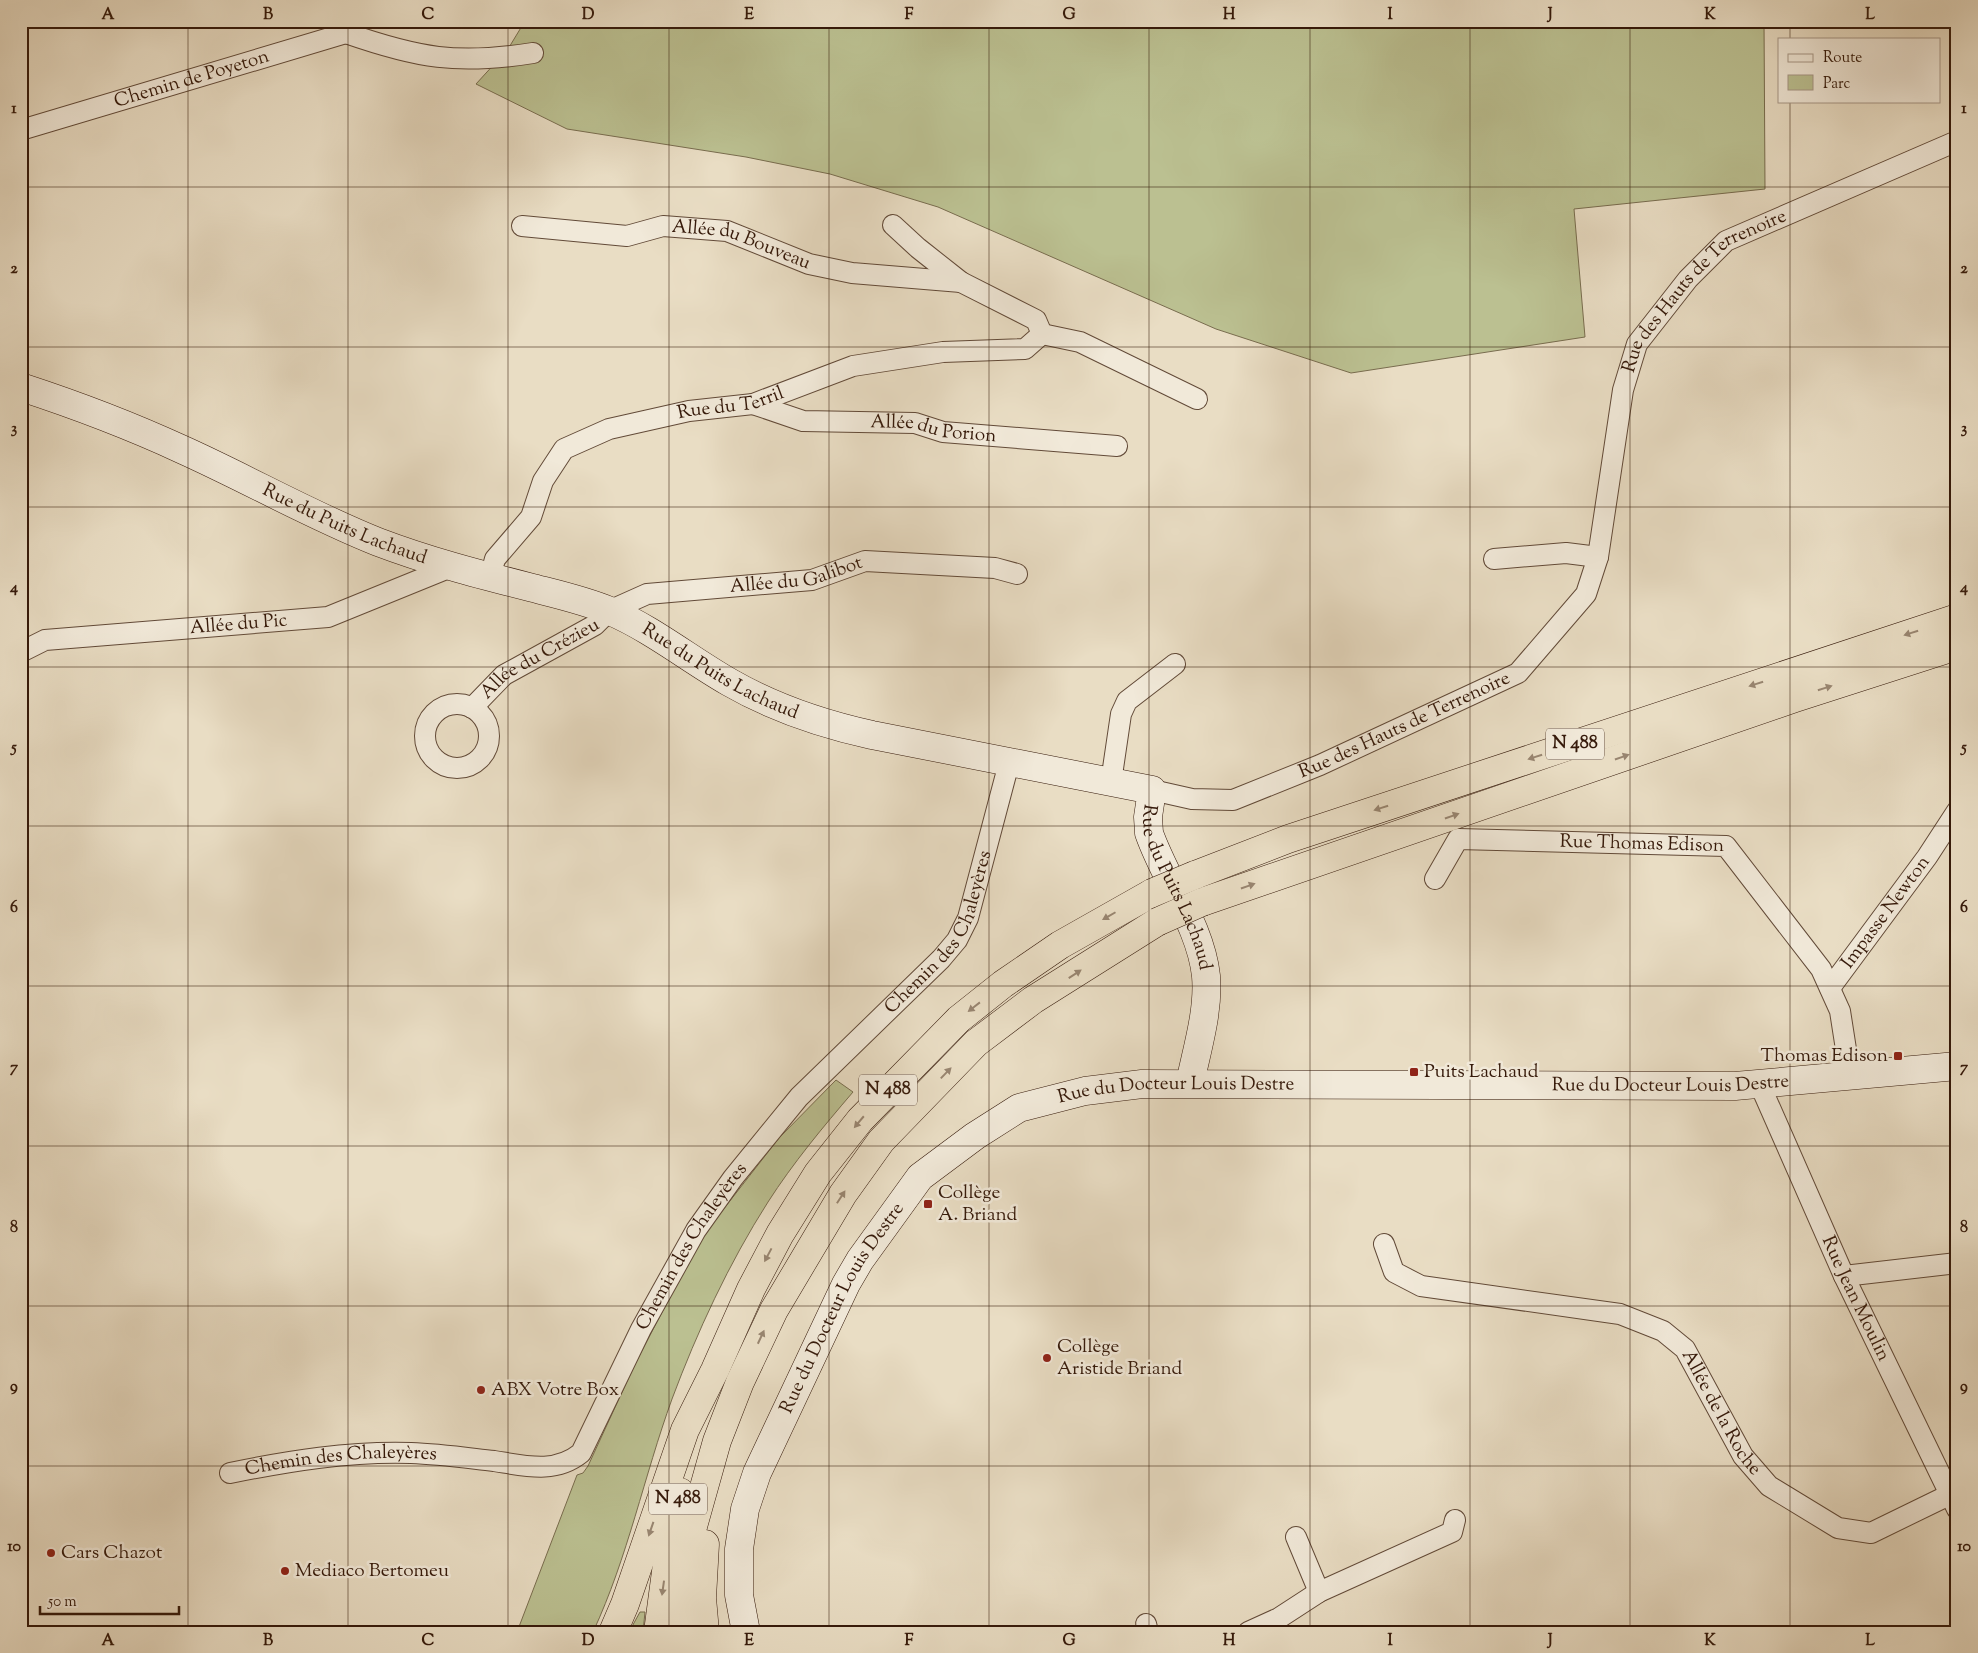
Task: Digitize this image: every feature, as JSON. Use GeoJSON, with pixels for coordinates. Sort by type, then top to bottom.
{"type":"FeatureCollection","features":[{"type":"Feature","properties":{"kind":"highway","name":"N 488"},"geometry":{"type":"LineString","coordinates":[[658,1632],[672,1526],[715,1370],[750,1289],[780,1234],[818,1173],[860,1120],[959,1019],[1003,984],[1060,945],[1152,893],[1195,875],[1297,836],[1957,618]]}},
{"type":"Feature","properties":{"kind":"highway","name":"N 488"},"geometry":{"type":"LineString","coordinates":[[677,1632],[677,1617],[692,1530],[717,1441],[740,1382],[774,1310],[807,1251],[843,1194],[881,1141],[976,1043],[1034,1000],[1157,922],[1202,902],[1795,698],[1957,646]]}},
{"type":"Feature","properties":{"kind":"highway"},"geometry":{"type":"LineString","coordinates":[[613,1632],[625,1604],[686,1430],[715,1370]]}},
{"type":"Feature","properties":{"kind":"highway"},"geometry":{"type":"LineString","coordinates":[[705,1632],[702,1598],[706,1538],[722,1455],[740,1382]]}},
{"type":"Feature","properties":{"kind":"street"},"geometry":{"type":"LineString","coordinates":[[350,27],[427,57],[468,60],[533,52]]}},
{"type":"Feature","properties":{"kind":"street","name":"Chemin de Poyeton"},"geometry":{"type":"LineString","coordinates":[[21,130],[350,27]]}},
{"type":"Feature","properties":{"kind":"street","name":"Rue des Hauts de Terrenoire"},"geometry":{"type":"LineString","coordinates":[[1152,790],[1192,799],[1233,800],[1320,764],[1518,673],[1586,594],[1598,557],[1622,390],[1637,344],[1688,278],[1726,241],[1957,141]]}},
{"type":"Feature","properties":{"kind":"street","name":"Allée du Bouveau"},"geometry":{"type":"LineString","coordinates":[[893,225],[961,282],[1036,320],[1042,334]]}},
{"type":"Feature","properties":{"kind":"street","name":"Allée du Bouveau"},"geometry":{"type":"LineString","coordinates":[[522,226],[627,236],[663,226],[727,231],[809,264],[852,273],[961,282]]}},
{"type":"Feature","properties":{"kind":"street"},"geometry":{"type":"LineString","coordinates":[[1042,334],[1080,342],[1198,399]]}},
{"type":"Feature","properties":{"kind":"street","name":"Rue du Terril"},"geometry":{"type":"LineString","coordinates":[[490,577],[495,559],[531,517],[543,481],[564,449],[609,429],[689,411],[753,404],[853,366],[943,352],[1025,349],[1042,334]]}},
{"type":"Feature","properties":{"kind":"street","name":"Rue du Puits Lachaud"},"geometry":{"type":"LineString","coordinates":[[21,387],[120,422],[183,449],[309,512],[376,541],[451,567],[587,602],[609,611],[634,623],[730,683],[798,715],[835,727],[1152,790],[1148,817],[1149,833],[1201,951],[1206,978],[1202,1021],[1190,1083]]}},
{"type":"Feature","properties":{"kind":"street","name":"Allée du Porion"},"geometry":{"type":"LineString","coordinates":[[753,404],[804,421],[915,423],[943,432],[1117,446]]}},
{"type":"Feature","properties":{"kind":"street"},"geometry":{"type":"LineString","coordinates":[[1494,559],[1566,553],[1598,557]]}},
{"type":"Feature","properties":{"kind":"street","name":"Allée du Galibot"},"geometry":{"type":"LineString","coordinates":[[609,611],[647,594],[812,580],[865,561],[995,568],[1017,574]]}},
{"type":"Feature","properties":{"kind":"street","name":"Allée du Pic"},"geometry":{"type":"LineString","coordinates":[[21,652],[45,640],[328,617],[451,567]]}},
{"type":"Feature","properties":{"kind":"street","name":"Allée du Crézieu"},"geometry":{"type":"LineString","coordinates":[[472,708],[504,675],[595,625],[609,611]]}},
{"type":"Feature","properties":{"kind":"street"},"geometry":{"type":"LineString","coordinates":[[1111,782],[1122,714],[1127,701],[1175,664]]}},
{"type":"Feature","properties":{"kind":"street","name":"Chemin des Chaleyères"},"geometry":{"type":"LineString","coordinates":[[230,1473],[295,1461],[377,1453],[444,1455],[532,1466],[553,1466],[568,1464],[582,1453],[667,1280],[696,1230],[734,1178],[799,1097],[914,988],[957,940],[970,910],[1010,763]]}},
{"type":"Feature","properties":{"kind":"street","name":"Impasse Newton"},"geometry":{"type":"LineString","coordinates":[[1830,988],[1927,857],[1957,811]]}},
{"type":"Feature","properties":{"kind":"street","name":"Rue Thomas Edison"},"geometry":{"type":"LineString","coordinates":[[1435,879],[1458,839],[1726,846],[1821,970],[1840,1011],[1850,1076]]}},
{"type":"Feature","properties":{"kind":"street","name":"Rue du Docteur Louis Destre"},"geometry":{"type":"LineString","coordinates":[[746,1632],[739,1595],[740,1550],[745,1509],[757,1473],[846,1284],[860,1260],[920,1177],[975,1136],[1019,1108],[1111,1086],[1190,1083],[1624,1087],[1760,1085],[1957,1066]]}},
{"type":"Feature","properties":{"kind":"street","name":"Rue Jean Moulin"},"geometry":{"type":"LineString","coordinates":[[1760,1085],[1844,1276],[1953,1502]]}},
{"type":"Feature","properties":{"kind":"street","name":"Allée de la Roche"},"geometry":{"type":"LineString","coordinates":[[1384,1244],[1394,1272],[1421,1286],[1620,1314],[1663,1331],[1685,1349],[1743,1456],[1769,1486],[1838,1528],[1871,1533],[1953,1502]]}},
{"type":"Feature","properties":{"kind":"street"},"geometry":{"type":"LineString","coordinates":[[1844,1276],[1957,1264]]}},
{"type":"Feature","properties":{"kind":"street"},"geometry":{"type":"LineString","coordinates":[[1248,1632],[1278,1618],[1318,1592],[1452,1532],[1455,1520]]}},
{"type":"Feature","properties":{"kind":"street"},"geometry":{"type":"LineString","coordinates":[[1296,1537],[1318,1592]]}},
{"type":"Feature","properties":{"kind":"green space"},"geometry":{"type":"Polygon","coordinates":[[[525,21],[1764,21],[1765,189],[1574,209],[1585,337],[1351,373],[1216,329],[938,207],[830,174],[746,157],[567,129],[476,84],[508,49],[525,21]]]}},
{"type":"Feature","properties":{"kind":"green space"},"geometry":{"type":"Polygon","coordinates":[[[836,1080],[853,1092],[798,1159],[768,1202],[727,1273],[703,1323],[672,1399],[626,1546],[593,1632],[517,1632],[577,1475],[583,1473],[588,1466],[635,1364],[694,1251],[715,1220],[779,1138],[836,1080]]]}},
{"type":"Feature","properties":{"kind":"green space"},"geometry":{"type":"Polygon","coordinates":[[[640,1612],[645,1612],[643,1632],[629,1632],[640,1612]]]}},
{"type":"Feature","properties":{"kind":"place","name":"Thomas Edison"},"geometry":{"type":"Point","coordinates":[1898,1056]}},
{"type":"Feature","properties":{"kind":"place","name":"Puits Lachaud"},"geometry":{"type":"Point","coordinates":[1414,1072]}},
{"type":"Feature","properties":{"kind":"place","name":"Collège A. Briand"},"geometry":{"type":"Point","coordinates":[928,1204]}},
{"type":"Feature","properties":{"kind":"place","name":"Collège Aristide Briand"},"geometry":{"type":"Point","coordinates":[1047,1358]}},
{"type":"Feature","properties":{"kind":"place","name":"ABX Votre Box"},"geometry":{"type":"Point","coordinates":[481,1390]}},
{"type":"Feature","properties":{"kind":"place","name":"Cars Chazot"},"geometry":{"type":"Point","coordinates":[51,1553]}},
{"type":"Feature","properties":{"kind":"place","name":"Mediaco Bertomeu"},"geometry":{"type":"Point","coordinates":[285,1571]}}]}
